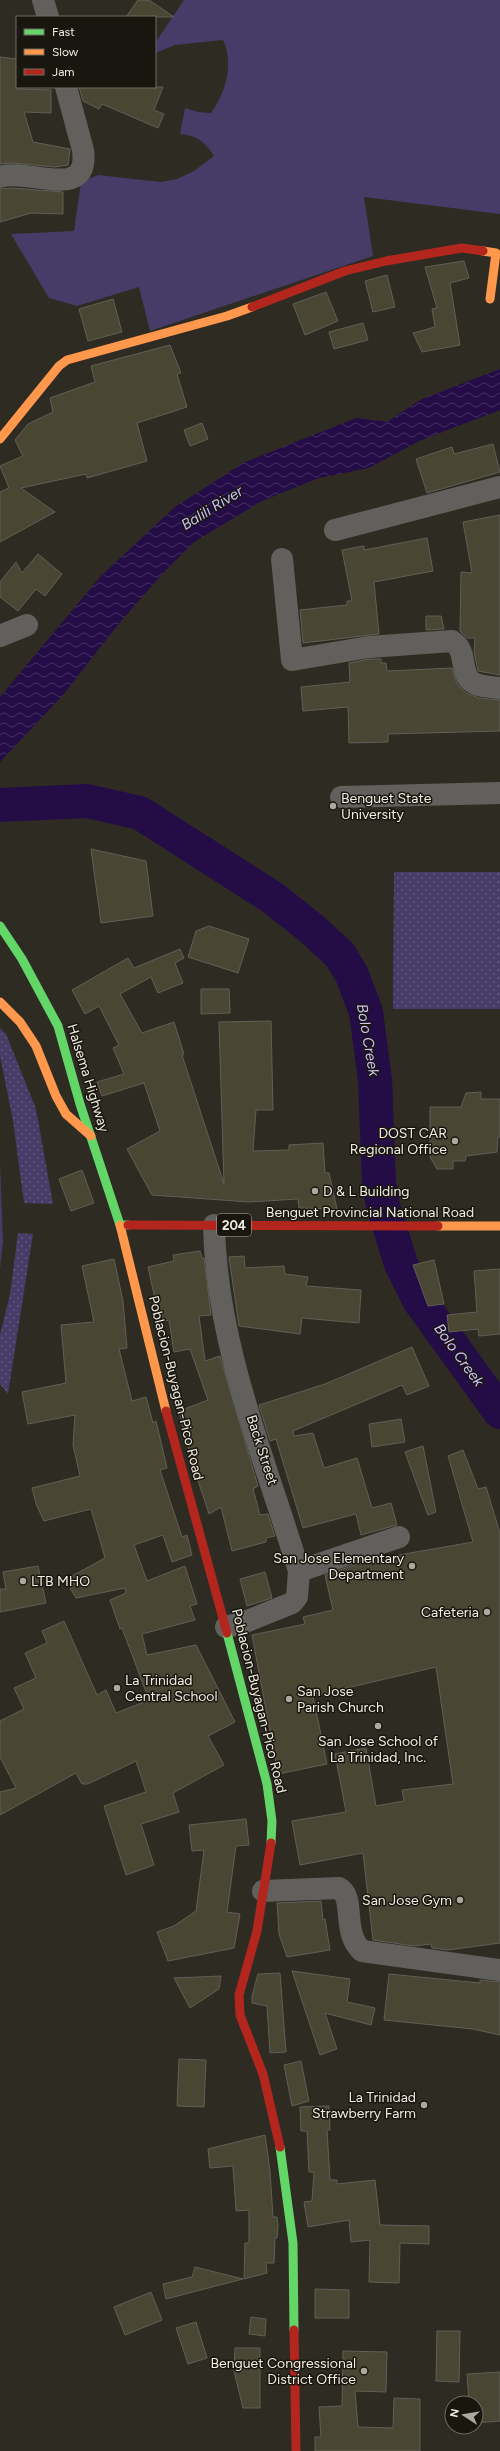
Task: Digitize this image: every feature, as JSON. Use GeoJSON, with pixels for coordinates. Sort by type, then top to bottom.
{"type":"FeatureCollection","features":[{"type":"Feature","properties":{"kind":"main road"},"geometry":{"type":"LineString","coordinates":[[0,439],[59,366],[67,360],[227,316],[345,271],[386,261],[462,248],[496,253],[490,299]]}},
{"type":"Feature","properties":{"kind":"main road","name":"Halsema Highway"},"geometry":{"type":"LineString","coordinates":[[0,926],[22,959],[58,1026],[91,1136],[120,1224]]}},
{"type":"Feature","properties":{"kind":"main road"},"geometry":{"type":"LineString","coordinates":[[0,1002],[11,1012],[26,1030],[44,1062],[55,1095],[66,1114],[91,1136]]}},
{"type":"Feature","properties":{"kind":"main road","name":"Benguet Provincial National Road"},"geometry":{"type":"LineString","coordinates":[[120,1224],[418,1228],[500,1226]]}},
{"type":"Feature","properties":{"kind":"main road","name":"Poblacion-Buyagan-Pico Road"},"geometry":{"type":"LineString","coordinates":[[120,1224],[178,1459],[226,1627],[267,1784],[272,1821],[271,1841],[257,1931],[238,1995],[240,2015],[263,2074],[279,2141],[292,2235],[296,2451]]}},
{"type":"Feature","properties":{"kind":"street"},"geometry":{"type":"LineString","coordinates":[[43,0],[48,16]]}},
{"type":"Feature","properties":{"kind":"street"},"geometry":{"type":"LineString","coordinates":[[0,177],[15,174],[63,181],[75,177],[80,172],[84,159],[83,150],[66,88]]}},
{"type":"Feature","properties":{"kind":"street"},"geometry":{"type":"LineString","coordinates":[[335,530],[500,487]]}},
{"type":"Feature","properties":{"kind":"street"},"geometry":{"type":"LineString","coordinates":[[282,559],[292,660],[369,647],[452,641],[461,650],[468,678],[472,682],[500,688]]}},
{"type":"Feature","properties":{"kind":"street"},"geometry":{"type":"LineString","coordinates":[[0,636],[27,625]]}},
{"type":"Feature","properties":{"kind":"street"},"geometry":{"type":"LineString","coordinates":[[340,797],[500,793]]}},
{"type":"Feature","properties":{"kind":"street","name":"Back Street"},"geometry":{"type":"LineString","coordinates":[[214,1225],[216,1257],[232,1354],[299,1570],[297,1597],[292,1603],[245,1622],[226,1627]]}},
{"type":"Feature","properties":{"kind":"street"},"geometry":{"type":"LineString","coordinates":[[299,1570],[400,1537]]}},
{"type":"Feature","properties":{"kind":"street"},"geometry":{"type":"LineString","coordinates":[[263,1891],[339,1888],[347,1895],[351,1938],[362,1951],[500,1970]]}},
{"type":"Feature","properties":{"kind":"shaded area"},"geometry":{"type":"Polygon","coordinates":[[[184,0],[500,0],[500,214],[364,197],[373,256],[150,331],[139,287],[77,306],[49,298],[11,234],[74,231],[81,182],[98,175],[161,182],[177,179],[194,171],[214,156],[200,140],[191,136],[180,134],[185,108],[198,112],[211,113],[221,96],[227,78],[228,68],[228,58],[223,40],[175,45],[156,53],[156,42],[184,0]]]}},
{"type":"Feature","properties":{"kind":"shaded area"},"geometry":{"type":"Polygon","coordinates":[[[394,872],[500,872],[500,1009],[393,1009],[394,872]]]}},
{"type":"Feature","properties":{"kind":"shaded area"},"geometry":{"type":"Polygon","coordinates":[[[0,1028],[6,1034],[36,1109],[53,1204],[24,1203],[13,1121],[0,1056],[0,1028]]]}},
{"type":"Feature","properties":{"kind":"shaded area"},"geometry":{"type":"Polygon","coordinates":[[[0,1162],[3,1241],[0,1269],[0,1162]]]}},
{"type":"Feature","properties":{"kind":"shaded area"},"geometry":{"type":"Polygon","coordinates":[[[18,1233],[33,1234],[8,1394],[0,1384],[0,1335],[10,1294],[18,1233]]]}},
{"type":"Feature","properties":{"kind":"water","name":"Balili River"},"geometry":{"type":"Polygon","coordinates":[[[500,369],[500,410],[419,441],[369,468],[319,478],[262,501],[194,542],[162,574],[116,627],[63,695],[0,762],[0,697],[101,576],[175,507],[243,463],[356,418],[387,422],[422,399],[500,369]]]}},
{"type":"Feature","properties":{"kind":"building"},"geometry":{"type":"Polygon","coordinates":[[[138,0],[149,0],[174,17],[156,16],[127,16],[138,0]]]}},
{"type":"Feature","properties":{"kind":"building"},"geometry":{"type":"Polygon","coordinates":[[[0,57],[16,59],[17,89],[51,90],[51,113],[24,112],[33,142],[70,149],[68,165],[55,167],[12,163],[0,164],[0,57]]]}},
{"type":"Feature","properties":{"kind":"building"},"geometry":{"type":"Polygon","coordinates":[[[163,87],[154,110],[164,114],[158,128],[102,104],[99,109],[83,101],[79,88],[163,87]]]}},
{"type":"Feature","properties":{"kind":"building"},"geometry":{"type":"Polygon","coordinates":[[[12,188],[63,192],[63,214],[31,213],[0,222],[0,189],[12,188]]]}},
{"type":"Feature","properties":{"kind":"building"},"geometry":{"type":"Polygon","coordinates":[[[464,261],[469,278],[450,283],[460,345],[422,352],[413,333],[435,327],[432,309],[437,308],[425,267],[464,261]]]}},
{"type":"Feature","properties":{"kind":"building"},"geometry":{"type":"Polygon","coordinates":[[[387,275],[395,307],[373,312],[365,281],[387,275]]]}},
{"type":"Feature","properties":{"kind":"building"},"geometry":{"type":"Polygon","coordinates":[[[326,292],[338,321],[305,335],[293,304],[326,292]]]}},
{"type":"Feature","properties":{"kind":"building"},"geometry":{"type":"Polygon","coordinates":[[[113,299],[122,332],[88,341],[79,309],[113,299]]]}},
{"type":"Feature","properties":{"kind":"building"},"geometry":{"type":"Polygon","coordinates":[[[363,323],[368,340],[334,349],[329,332],[363,323]]]}},
{"type":"Feature","properties":{"kind":"building"},"geometry":{"type":"Polygon","coordinates":[[[170,345],[181,373],[177,374],[187,407],[137,423],[147,461],[87,478],[86,474],[21,488],[55,512],[0,542],[0,492],[9,488],[0,466],[23,456],[15,440],[28,424],[53,412],[50,398],[95,382],[91,366],[170,345]]]}},
{"type":"Feature","properties":{"kind":"building"},"geometry":{"type":"Polygon","coordinates":[[[202,423],[208,439],[190,446],[184,430],[202,423]]]}},
{"type":"Feature","properties":{"kind":"building"},"geometry":{"type":"Polygon","coordinates":[[[493,444],[500,472],[427,493],[416,459],[452,447],[454,454],[493,444]]]}},
{"type":"Feature","properties":{"kind":"building"},"geometry":{"type":"Polygon","coordinates":[[[500,515],[500,675],[478,671],[474,652],[475,638],[467,638],[460,631],[461,572],[472,573],[463,522],[500,515]]]}},
{"type":"Feature","properties":{"kind":"building"},"geometry":{"type":"Polygon","coordinates":[[[427,538],[433,571],[374,582],[379,634],[303,643],[300,610],[347,605],[347,601],[352,601],[342,550],[364,546],[364,550],[427,538]]]}},
{"type":"Feature","properties":{"kind":"building"},"geometry":{"type":"Polygon","coordinates":[[[38,554],[62,574],[45,596],[36,589],[18,611],[0,597],[0,582],[16,562],[22,573],[38,554]]]}},
{"type":"Feature","properties":{"kind":"building"},"geometry":{"type":"Polygon","coordinates":[[[426,616],[441,616],[444,629],[426,630],[426,616]]]}},
{"type":"Feature","properties":{"kind":"building"},"geometry":{"type":"Polygon","coordinates":[[[370,659],[381,659],[381,663],[386,663],[387,671],[452,668],[457,684],[466,693],[479,698],[500,700],[500,731],[388,734],[388,742],[349,743],[348,707],[303,711],[301,687],[350,682],[349,663],[370,659]]]}},
{"type":"Feature","properties":{"kind":"building"},"geometry":{"type":"Polygon","coordinates":[[[91,849],[146,861],[153,916],[101,923],[91,849]]]}},
{"type":"Feature","properties":{"kind":"building"},"geometry":{"type":"Polygon","coordinates":[[[209,926],[249,939],[238,973],[188,957],[196,931],[209,926]]]}},
{"type":"Feature","properties":{"kind":"building"},"geometry":{"type":"Polygon","coordinates":[[[180,949],[184,958],[175,963],[183,983],[158,993],[151,977],[120,994],[142,1033],[174,1022],[184,1054],[182,1055],[224,1184],[219,1022],[271,1021],[273,1110],[256,1110],[253,1151],[289,1150],[289,1145],[323,1143],[325,1173],[329,1173],[337,1209],[299,1208],[298,1199],[249,1202],[152,1195],[127,1149],[160,1131],[144,1083],[102,1096],[97,1082],[124,1074],[113,1048],[119,1045],[99,1006],[85,1014],[72,990],[128,958],[134,968],[180,949]]]}},
{"type":"Feature","properties":{"kind":"building"},"geometry":{"type":"Polygon","coordinates":[[[201,989],[229,989],[230,1013],[201,1014],[201,989]]]}},
{"type":"Feature","properties":{"kind":"building"},"geometry":{"type":"Polygon","coordinates":[[[481,1092],[481,1099],[500,1099],[500,1137],[498,1137],[497,1152],[466,1156],[465,1161],[453,1161],[453,1169],[437,1169],[430,1157],[430,1107],[461,1107],[466,1093],[481,1092]]]}},
{"type":"Feature","properties":{"kind":"building"},"geometry":{"type":"Polygon","coordinates":[[[82,1170],[94,1203],[71,1211],[59,1179],[82,1170]]]}},
{"type":"Feature","properties":{"kind":"building"},"geometry":{"type":"Polygon","coordinates":[[[200,1251],[202,1258],[204,1258],[211,1315],[199,1316],[205,1361],[220,1356],[258,1486],[253,1489],[260,1515],[268,1514],[275,1536],[266,1538],[266,1542],[232,1551],[221,1507],[209,1514],[192,1462],[179,1411],[208,1400],[190,1349],[174,1352],[169,1320],[160,1322],[148,1267],[174,1261],[173,1255],[200,1251]]]}},
{"type":"Feature","properties":{"kind":"building"},"geometry":{"type":"Polygon","coordinates":[[[244,1256],[245,1268],[284,1266],[285,1274],[308,1277],[306,1286],[361,1290],[359,1323],[302,1318],[300,1334],[239,1326],[229,1257],[244,1256]]]}},
{"type":"Feature","properties":{"kind":"building"},"geometry":{"type":"Polygon","coordinates":[[[114,1259],[123,1301],[127,1348],[119,1349],[132,1401],[146,1397],[153,1423],[156,1421],[167,1468],[160,1470],[182,1537],[187,1535],[192,1555],[172,1562],[163,1535],[134,1545],[147,1581],[185,1566],[197,1604],[190,1606],[195,1620],[142,1634],[147,1655],[196,1645],[235,1722],[208,1736],[224,1765],[173,1793],[179,1812],[141,1824],[154,1865],[126,1875],[104,1806],[146,1792],[136,1761],[88,1784],[82,1784],[76,1773],[0,1815],[0,1792],[16,1788],[0,1757],[0,1721],[24,1709],[14,1688],[36,1678],[25,1653],[47,1643],[42,1631],[64,1621],[97,1695],[106,1690],[116,1713],[149,1700],[122,1628],[120,1629],[110,1600],[126,1593],[125,1588],[76,1598],[69,1586],[75,1582],[72,1576],[105,1558],[91,1509],[44,1521],[36,1504],[32,1488],[80,1476],[73,1445],[75,1415],[28,1424],[22,1392],[66,1383],[61,1325],[94,1322],[82,1266],[114,1259]]]}},
{"type":"Feature","properties":{"kind":"building"},"geometry":{"type":"Polygon","coordinates":[[[434,1260],[444,1304],[428,1306],[413,1265],[434,1260]]]}},
{"type":"Feature","properties":{"kind":"building"},"geometry":{"type":"Polygon","coordinates":[[[500,1269],[500,1334],[479,1336],[478,1329],[449,1332],[447,1315],[477,1312],[474,1271],[500,1269]]]}},
{"type":"Feature","properties":{"kind":"building"},"geometry":{"type":"Polygon","coordinates":[[[412,1347],[429,1386],[407,1395],[402,1385],[293,1431],[294,1436],[313,1433],[324,1468],[357,1458],[372,1508],[391,1503],[397,1525],[361,1535],[356,1514],[303,1528],[276,1439],[270,1441],[259,1405],[325,1384],[412,1347]]]}},
{"type":"Feature","properties":{"kind":"building"},"geometry":{"type":"Polygon","coordinates":[[[401,1419],[405,1442],[372,1447],[369,1424],[401,1419]]]}},
{"type":"Feature","properties":{"kind":"building"},"geometry":{"type":"Polygon","coordinates":[[[423,1446],[436,1512],[428,1515],[405,1452],[423,1446]]]}},
{"type":"Feature","properties":{"kind":"building","name":"San Jose School of La Trinidad, Inc."},"geometry":{"type":"Polygon","coordinates":[[[463,1450],[478,1489],[486,1487],[500,1533],[500,1943],[448,1950],[432,1948],[431,1944],[414,1946],[373,1940],[363,1853],[300,1865],[292,1821],[346,1812],[335,1754],[366,1748],[376,1806],[404,1801],[402,1790],[453,1784],[436,1667],[313,1696],[327,1764],[278,1774],[252,1635],[305,1624],[303,1617],[333,1610],[325,1575],[370,1560],[473,1542],[448,1456],[463,1450]]]}},
{"type":"Feature","properties":{"kind":"building","name":"LTB MHO"},"geometry":{"type":"Polygon","coordinates":[[[38,1566],[46,1603],[0,1612],[0,1589],[6,1589],[3,1572],[38,1566]]]}},
{"type":"Feature","properties":{"kind":"building"},"geometry":{"type":"Polygon","coordinates":[[[265,1572],[272,1598],[247,1606],[240,1579],[265,1572]]]}},
{"type":"Feature","properties":{"kind":"building"},"geometry":{"type":"Polygon","coordinates":[[[246,1819],[249,1845],[236,1846],[227,1912],[240,1914],[234,1948],[168,1961],[157,1932],[174,1926],[196,1911],[204,1850],[192,1851],[189,1825],[246,1819]]]}},
{"type":"Feature","properties":{"kind":"building"},"geometry":{"type":"Polygon","coordinates":[[[321,1901],[323,1920],[325,1919],[330,1950],[287,1957],[279,1934],[277,1903],[321,1901]]]}},
{"type":"Feature","properties":{"kind":"building"},"geometry":{"type":"Polygon","coordinates":[[[292,1971],[350,1979],[347,2002],[375,2008],[371,2025],[325,2013],[337,2049],[320,2055],[292,1971]]]}},
{"type":"Feature","properties":{"kind":"building"},"geometry":{"type":"Polygon","coordinates":[[[280,1973],[286,2052],[270,2053],[267,2006],[252,2003],[252,1996],[258,1974],[280,1973]]]}},
{"type":"Feature","properties":{"kind":"building"},"geometry":{"type":"Polygon","coordinates":[[[389,1974],[480,1983],[480,1980],[500,1982],[500,2035],[473,2029],[384,2020],[389,1974]]]}},
{"type":"Feature","properties":{"kind":"building"},"geometry":{"type":"Polygon","coordinates":[[[221,1976],[219,1989],[190,2008],[174,1978],[221,1976]]]}},
{"type":"Feature","properties":{"kind":"building"},"geometry":{"type":"Polygon","coordinates":[[[179,2059],[206,2060],[204,2107],[177,2106],[179,2059]]]}},
{"type":"Feature","properties":{"kind":"building"},"geometry":{"type":"Polygon","coordinates":[[[301,2061],[309,2101],[292,2106],[284,2065],[301,2061]]]}},
{"type":"Feature","properties":{"kind":"building"},"geometry":{"type":"Polygon","coordinates":[[[329,2106],[330,2130],[327,2130],[330,2180],[337,2180],[337,2184],[375,2180],[380,2225],[429,2226],[429,2244],[400,2243],[399,2283],[369,2282],[370,2240],[351,2242],[349,2220],[308,2227],[304,2202],[312,2201],[314,2172],[309,2172],[307,2131],[301,2131],[300,2107],[329,2106]]]}},
{"type":"Feature","properties":{"kind":"building"},"geometry":{"type":"Polygon","coordinates":[[[265,2135],[270,2171],[273,2217],[277,2217],[278,2226],[277,2238],[275,2238],[274,2263],[266,2263],[267,2273],[244,2279],[245,2243],[249,2243],[249,2210],[236,2211],[233,2166],[210,2168],[208,2149],[265,2135]]]}},
{"type":"Feature","properties":{"kind":"building"},"geometry":{"type":"Polygon","coordinates":[[[195,2267],[243,2279],[166,2299],[163,2284],[192,2277],[195,2267]]]}},
{"type":"Feature","properties":{"kind":"building"},"geometry":{"type":"Polygon","coordinates":[[[315,2289],[349,2290],[349,2318],[315,2318],[315,2289]]]}},
{"type":"Feature","properties":{"kind":"building"},"geometry":{"type":"Polygon","coordinates":[[[151,2292],[162,2320],[125,2335],[114,2307],[151,2292]]]}},
{"type":"Feature","properties":{"kind":"building"},"geometry":{"type":"Polygon","coordinates":[[[251,2317],[266,2319],[265,2336],[249,2334],[251,2317]]]}},
{"type":"Feature","properties":{"kind":"building"},"geometry":{"type":"Polygon","coordinates":[[[196,2322],[207,2358],[188,2364],[176,2328],[196,2322]]]}},
{"type":"Feature","properties":{"kind":"building"},"geometry":{"type":"Polygon","coordinates":[[[437,2331],[460,2331],[459,2382],[436,2381],[437,2331]]]}},
{"type":"Feature","properties":{"kind":"building"},"geometry":{"type":"Polygon","coordinates":[[[235,2348],[260,2348],[260,2408],[243,2408],[234,2371],[235,2348]]]}},
{"type":"Feature","properties":{"kind":"building"},"geometry":{"type":"Polygon","coordinates":[[[343,2351],[387,2352],[386,2392],[355,2391],[358,2427],[393,2428],[394,2398],[420,2399],[420,2451],[315,2451],[315,2437],[321,2437],[319,2407],[342,2406],[343,2351]]]}},
{"type":"Feature","properties":{"kind":"building"},"geometry":{"type":"Polygon","coordinates":[[[500,2372],[500,2421],[484,2422],[484,2395],[468,2395],[467,2374],[500,2372]]]}},
{"type":"Feature","properties":{"kind":"waterway","name":"Bolo Creek"},"geometry":{"type":"LineString","coordinates":[[0,805],[87,801],[140,813],[273,898],[312,929],[340,955],[352,975],[366,1012],[375,1080],[379,1182],[383,1206],[401,1264],[419,1300],[500,1412]]}},
{"type":"Feature","properties":{"kind":"traffic: fast"},"geometry":{"type":"LineString","coordinates":[[0,926],[22,959],[58,1026],[80,1104],[120,1225],[128,1225]]}},
{"type":"Feature","properties":{"kind":"traffic: fast"},"geometry":{"type":"LineString","coordinates":[[227,1633],[267,1784],[272,1821],[271,1843]]}},
{"type":"Feature","properties":{"kind":"traffic: fast"},"geometry":{"type":"LineString","coordinates":[[280,2147],[293,2243],[294,2330]]}},
{"type":"Feature","properties":{"kind":"traffic: slow"},"geometry":{"type":"LineString","coordinates":[[483,251],[496,253],[490,299]]}},
{"type":"Feature","properties":{"kind":"traffic: slow"},"geometry":{"type":"LineString","coordinates":[[0,439],[59,366],[67,360],[227,316],[252,307]]}},
{"type":"Feature","properties":{"kind":"traffic: slow"},"geometry":{"type":"LineString","coordinates":[[0,1002],[20,1022],[36,1046],[56,1096],[66,1114],[91,1136]]}},
{"type":"Feature","properties":{"kind":"traffic: slow"},"geometry":{"type":"LineString","coordinates":[[120,1225],[166,1411]]}},
{"type":"Feature","properties":{"kind":"traffic: slow"},"geometry":{"type":"LineString","coordinates":[[438,1226],[500,1226]]}},
{"type":"Feature","properties":{"kind":"traffic: jam"},"geometry":{"type":"LineString","coordinates":[[252,307],[345,271],[386,261],[462,248],[483,251]]}},
{"type":"Feature","properties":{"kind":"traffic: jam"},"geometry":{"type":"LineString","coordinates":[[128,1225],[438,1226]]}},
{"type":"Feature","properties":{"kind":"traffic: jam"},"geometry":{"type":"LineString","coordinates":[[166,1411],[227,1633]]}},
{"type":"Feature","properties":{"kind":"traffic: jam"},"geometry":{"type":"LineString","coordinates":[[271,1843],[257,1931],[239,1995],[240,2015],[263,2074],[280,2147]]}},
{"type":"Feature","properties":{"kind":"traffic: jam"},"geometry":{"type":"LineString","coordinates":[[294,2330],[296,2451]]}},
{"type":"Feature","properties":{"kind":"place","name":"Benguet State University"},"geometry":{"type":"Point","coordinates":[333,806]}},
{"type":"Feature","properties":{"kind":"place","name":"DOST CAR Regional Office"},"geometry":{"type":"Point","coordinates":[455,1141]}},
{"type":"Feature","properties":{"kind":"place","name":"D & L Building"},"geometry":{"type":"Point","coordinates":[315,1191]}},
{"type":"Feature","properties":{"kind":"place","name":"San Jose Elementary Department"},"geometry":{"type":"Point","coordinates":[412,1566]}},
{"type":"Feature","properties":{"kind":"place","name":"LTB MHO"},"geometry":{"type":"Point","coordinates":[23,1581]}},
{"type":"Feature","properties":{"kind":"place","name":"Cafeteria"},"geometry":{"type":"Point","coordinates":[487,1612]}},
{"type":"Feature","properties":{"kind":"place","name":"La Trinidad Central School"},"geometry":{"type":"Point","coordinates":[117,1688]}},
{"type":"Feature","properties":{"kind":"place","name":"San Jose Parish Church"},"geometry":{"type":"Point","coordinates":[289,1699]}},
{"type":"Feature","properties":{"kind":"place","name":"San Jose School of La Trinidad, Inc."},"geometry":{"type":"Point","coordinates":[378,1726]}},
{"type":"Feature","properties":{"kind":"place","name":"San Jose Gym"},"geometry":{"type":"Point","coordinates":[460,1900]}},
{"type":"Feature","properties":{"kind":"place","name":"La Trinidad Strawberry Farm"},"geometry":{"type":"Point","coordinates":[424,2105]}},
{"type":"Feature","properties":{"kind":"place","name":"Benguet Congressional District Office"},"geometry":{"type":"Point","coordinates":[364,2371]}}]}
